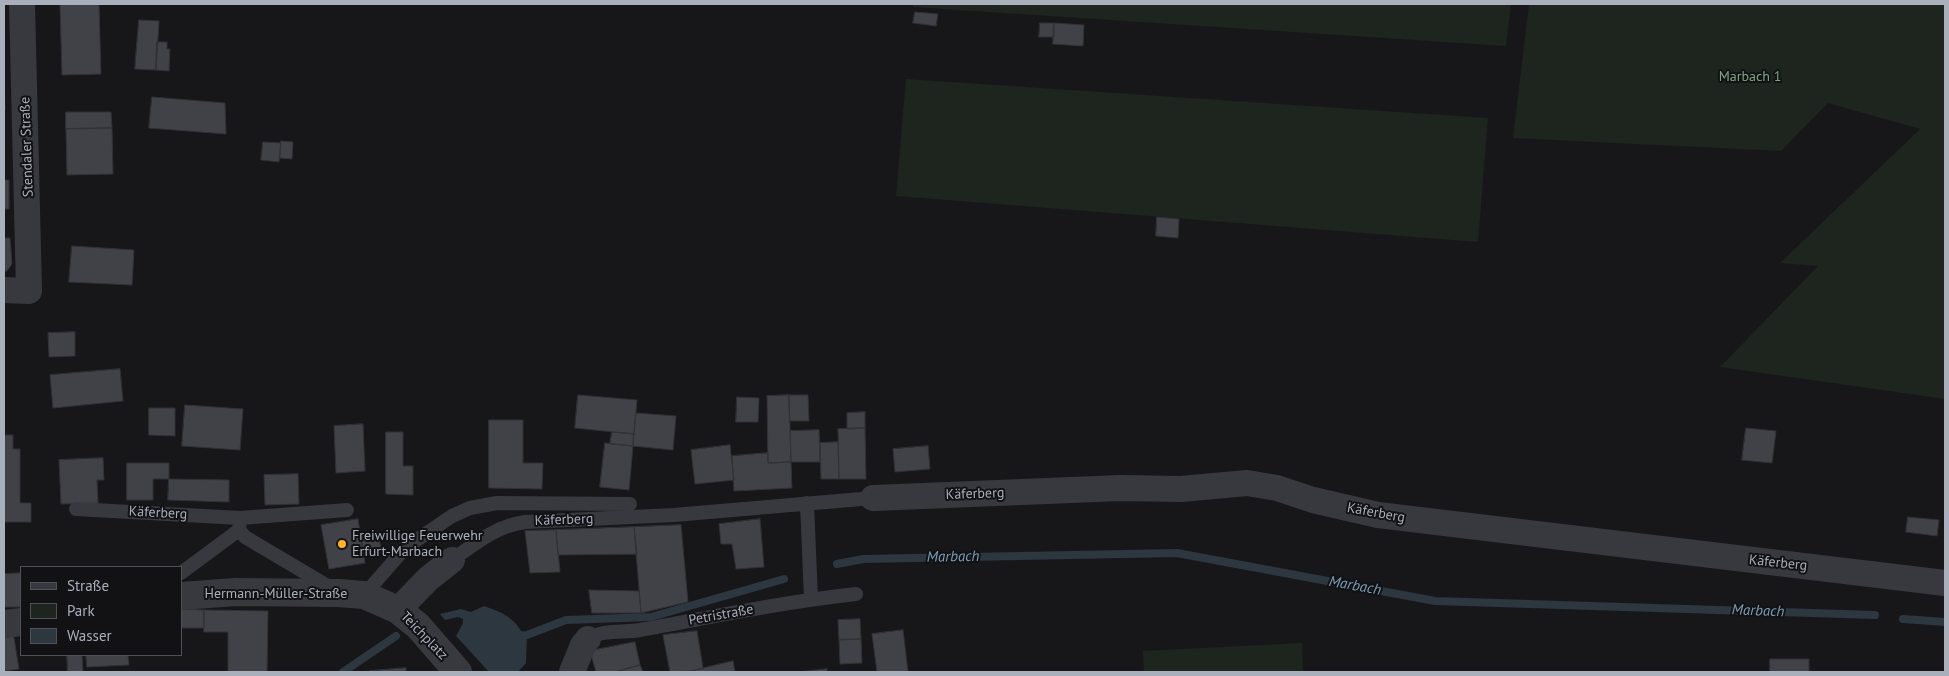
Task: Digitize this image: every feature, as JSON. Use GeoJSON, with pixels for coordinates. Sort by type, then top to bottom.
{"type":"FeatureCollection","features":[{"type":"Feature","properties":{"kind":"street","name":"Stendaler Straße"},"geometry":{"type":"LineString","coordinates":[[16,290],[22,4]]}},
{"type":"Feature","properties":{"kind":"street","name":"Käferberg"},"geometry":{"type":"LineString","coordinates":[[872,498],[1121,488],[1181,489],[1247,483],[1278,488],[1313,500],[1378,515],[1945,583]]}},
{"type":"Feature","properties":{"kind":"street","name":"Teichplatz"},"geometry":{"type":"LineString","coordinates":[[452,560],[428,579],[398,610],[418,626],[458,672]]}},
{"type":"Feature","properties":{"kind":"street","name":"Hermann-Müller-Straße"},"geometry":{"type":"LineString","coordinates":[[182,596],[236,592],[338,593],[364,596],[398,610]]}},
{"type":"Feature","properties":{"kind":"street"},"geometry":{"type":"LineString","coordinates":[[4,624],[20,622]]}},
{"type":"Feature","properties":{"kind":"street"},"geometry":{"type":"LineString","coordinates":[[572,672],[583,645],[588,639]]}},
{"type":"Feature","properties":{"kind":"lane","name":"Käferberg"},"geometry":{"type":"LineString","coordinates":[[452,560],[488,534],[509,524],[674,515],[872,498]]}},
{"type":"Feature","properties":{"kind":"lane","name":"Käferberg"},"geometry":{"type":"LineString","coordinates":[[364,596],[386,567],[405,548],[452,516],[470,508],[497,503],[630,504]]}},
{"type":"Feature","properties":{"kind":"lane"},"geometry":{"type":"LineString","coordinates":[[806,503],[811,599]]}},
{"type":"Feature","properties":{"kind":"lane","name":"Käferberg"},"geometry":{"type":"LineString","coordinates":[[76,509],[240,524],[347,510]]}},
{"type":"Feature","properties":{"kind":"lane"},"geometry":{"type":"LineString","coordinates":[[182,572],[240,524],[244,537],[338,593]]}},
{"type":"Feature","properties":{"kind":"lane","name":"Petristraße"},"geometry":{"type":"LineString","coordinates":[[588,639],[595,635],[634,632],[811,599],[856,594]]}},
{"type":"Feature","properties":{"kind":"green space"},"geometry":{"type":"Polygon","coordinates":[[[913,4],[1511,4],[1506,46],[913,7],[913,4]]]}},
{"type":"Feature","properties":{"kind":"green space","name":"Marbach 1"},"geometry":{"type":"Polygon","coordinates":[[[1529,4],[1945,4],[1945,399],[1720,367],[1818,266],[1780,263],[1920,129],[1828,103],[1781,151],[1513,138],[1529,4]]]}},
{"type":"Feature","properties":{"kind":"green space"},"geometry":{"type":"Polygon","coordinates":[[[906,79],[1488,118],[1478,242],[896,196],[906,79]]]}},
{"type":"Feature","properties":{"kind":"green space"},"geometry":{"type":"Polygon","coordinates":[[[1302,643],[1303,672],[1144,672],[1143,651],[1302,643]]]}},
{"type":"Feature","properties":{"kind":"water"},"geometry":{"type":"Polygon","coordinates":[[[484,606],[507,616],[527,635],[526,663],[518,672],[489,672],[456,636],[463,623],[463,619],[458,617],[445,620],[440,614],[461,609],[471,612],[484,606]]]}},
{"type":"Feature","properties":{"kind":"building"},"geometry":{"type":"Polygon","coordinates":[[[99,4],[101,74],[62,75],[60,5],[99,4]]]}},
{"type":"Feature","properties":{"kind":"building"},"geometry":{"type":"Polygon","coordinates":[[[915,12],[938,14],[936,26],[913,23],[915,12]]]}},
{"type":"Feature","properties":{"kind":"building"},"geometry":{"type":"Polygon","coordinates":[[[139,20],[159,21],[156,70],[135,69],[139,20]]]}},
{"type":"Feature","properties":{"kind":"building"},"geometry":{"type":"Polygon","coordinates":[[[1040,23],[1054,23],[1054,37],[1039,37],[1040,23]]]}},
{"type":"Feature","properties":{"kind":"building"},"geometry":{"type":"Polygon","coordinates":[[[1054,23],[1084,25],[1083,46],[1053,44],[1054,23]]]}},
{"type":"Feature","properties":{"kind":"building"},"geometry":{"type":"Polygon","coordinates":[[[157,42],[167,42],[167,49],[170,49],[169,71],[156,70],[157,42]]]}},
{"type":"Feature","properties":{"kind":"building"},"geometry":{"type":"Polygon","coordinates":[[[4,77],[5,110],[4,110],[4,77]]]}},
{"type":"Feature","properties":{"kind":"building"},"geometry":{"type":"Polygon","coordinates":[[[152,97],[225,103],[226,134],[149,128],[152,97]]]}},
{"type":"Feature","properties":{"kind":"building"},"geometry":{"type":"Polygon","coordinates":[[[66,112],[111,112],[112,128],[66,129],[66,112]]]}},
{"type":"Feature","properties":{"kind":"building"},"geometry":{"type":"Polygon","coordinates":[[[112,128],[113,174],[67,175],[66,129],[112,128]]]}},
{"type":"Feature","properties":{"kind":"building"},"geometry":{"type":"Polygon","coordinates":[[[281,141],[293,142],[292,159],[280,158],[281,141]]]}},
{"type":"Feature","properties":{"kind":"building"},"geometry":{"type":"Polygon","coordinates":[[[263,142],[281,143],[279,162],[261,160],[263,142]]]}},
{"type":"Feature","properties":{"kind":"building"},"geometry":{"type":"Polygon","coordinates":[[[4,180],[9,180],[9,209],[4,209],[4,180]]]}},
{"type":"Feature","properties":{"kind":"building"},"geometry":{"type":"Polygon","coordinates":[[[1157,217],[1179,219],[1178,238],[1156,236],[1157,217]]]}},
{"type":"Feature","properties":{"kind":"building"},"geometry":{"type":"Polygon","coordinates":[[[4,238],[10,238],[12,264],[7,271],[4,271],[4,238]]]}},
{"type":"Feature","properties":{"kind":"building"},"geometry":{"type":"Polygon","coordinates":[[[72,246],[134,250],[132,285],[69,282],[72,246]]]}},
{"type":"Feature","properties":{"kind":"building"},"geometry":{"type":"Polygon","coordinates":[[[75,332],[75,356],[49,357],[48,333],[75,332]]]}},
{"type":"Feature","properties":{"kind":"building"},"geometry":{"type":"Polygon","coordinates":[[[120,369],[123,401],[53,408],[50,375],[120,369]]]}},
{"type":"Feature","properties":{"kind":"building"},"geometry":{"type":"Polygon","coordinates":[[[578,395],[637,400],[634,434],[575,428],[578,395]]]}},
{"type":"Feature","properties":{"kind":"building"},"geometry":{"type":"Polygon","coordinates":[[[789,395],[808,395],[809,421],[790,421],[789,395]]]}},
{"type":"Feature","properties":{"kind":"building"},"geometry":{"type":"Polygon","coordinates":[[[789,395],[791,462],[768,463],[767,396],[789,395]]]}},
{"type":"Feature","properties":{"kind":"building"},"geometry":{"type":"Polygon","coordinates":[[[737,397],[759,398],[758,422],[736,422],[737,397]]]}},
{"type":"Feature","properties":{"kind":"building"},"geometry":{"type":"Polygon","coordinates":[[[185,405],[243,409],[240,450],[182,446],[185,405]]]}},
{"type":"Feature","properties":{"kind":"building"},"geometry":{"type":"Polygon","coordinates":[[[149,408],[175,408],[175,436],[149,435],[149,408]]]}},
{"type":"Feature","properties":{"kind":"building"},"geometry":{"type":"Polygon","coordinates":[[[865,412],[865,428],[847,429],[847,413],[865,412]]]}},
{"type":"Feature","properties":{"kind":"building"},"geometry":{"type":"Polygon","coordinates":[[[636,413],[676,416],[673,450],[633,446],[636,413]]]}},
{"type":"Feature","properties":{"kind":"building"},"geometry":{"type":"Polygon","coordinates":[[[489,420],[523,420],[523,463],[543,463],[542,489],[489,488],[489,420]]]}},
{"type":"Feature","properties":{"kind":"building"},"geometry":{"type":"Polygon","coordinates":[[[363,424],[365,471],[336,473],[334,426],[363,424]]]}},
{"type":"Feature","properties":{"kind":"building"},"geometry":{"type":"Polygon","coordinates":[[[865,428],[866,479],[839,479],[838,429],[865,428]]]}},
{"type":"Feature","properties":{"kind":"building"},"geometry":{"type":"Polygon","coordinates":[[[1746,428],[1776,431],[1772,463],[1742,460],[1746,428]]]}},
{"type":"Feature","properties":{"kind":"building"},"geometry":{"type":"Polygon","coordinates":[[[819,430],[820,462],[791,462],[790,431],[819,430]]]}},
{"type":"Feature","properties":{"kind":"building"},"geometry":{"type":"Polygon","coordinates":[[[386,432],[403,432],[403,466],[413,466],[413,495],[386,494],[386,432]]]}},
{"type":"Feature","properties":{"kind":"building"},"geometry":{"type":"Polygon","coordinates":[[[612,432],[634,434],[633,446],[610,444],[612,432]]]}},
{"type":"Feature","properties":{"kind":"building"},"geometry":{"type":"Polygon","coordinates":[[[4,435],[13,435],[13,449],[20,449],[20,503],[31,503],[31,522],[4,522],[4,435]]]}},
{"type":"Feature","properties":{"kind":"building"},"geometry":{"type":"Polygon","coordinates":[[[838,442],[839,479],[821,479],[820,443],[838,442]]]}},
{"type":"Feature","properties":{"kind":"building"},"geometry":{"type":"Polygon","coordinates":[[[605,443],[633,446],[629,490],[600,487],[605,443]]]}},
{"type":"Feature","properties":{"kind":"building"},"geometry":{"type":"Polygon","coordinates":[[[730,445],[734,480],[695,484],[691,450],[730,445]]]}},
{"type":"Feature","properties":{"kind":"building"},"geometry":{"type":"Polygon","coordinates":[[[928,446],[930,469],[895,472],[893,449],[928,446]]]}},
{"type":"Feature","properties":{"kind":"building"},"geometry":{"type":"Polygon","coordinates":[[[768,453],[768,463],[791,462],[792,488],[734,491],[732,456],[768,453]]]}},
{"type":"Feature","properties":{"kind":"building"},"geometry":{"type":"Polygon","coordinates":[[[103,458],[104,480],[97,480],[98,503],[61,504],[59,460],[103,458]]]}},
{"type":"Feature","properties":{"kind":"building"},"geometry":{"type":"Polygon","coordinates":[[[127,463],[169,463],[169,479],[153,479],[153,500],[127,500],[127,463]]]}},
{"type":"Feature","properties":{"kind":"building"},"geometry":{"type":"Polygon","coordinates":[[[298,474],[299,504],[265,505],[264,475],[298,474]]]}},
{"type":"Feature","properties":{"kind":"building"},"geometry":{"type":"Polygon","coordinates":[[[169,479],[229,480],[229,502],[168,500],[169,479]]]}},
{"type":"Feature","properties":{"kind":"building"},"geometry":{"type":"Polygon","coordinates":[[[1908,517],[1939,520],[1937,536],[1906,532],[1908,517]]]}},
{"type":"Feature","properties":{"kind":"building"},"geometry":{"type":"Polygon","coordinates":[[[358,519],[365,563],[329,569],[321,525],[358,519]]]}},
{"type":"Feature","properties":{"kind":"building"},"geometry":{"type":"Polygon","coordinates":[[[760,519],[764,567],[736,569],[732,544],[721,544],[719,524],[760,519]]]}},
{"type":"Feature","properties":{"kind":"building"},"geometry":{"type":"Polygon","coordinates":[[[681,525],[688,602],[641,613],[634,527],[681,525]]]}},
{"type":"Feature","properties":{"kind":"building"},"geometry":{"type":"Polygon","coordinates":[[[634,527],[637,554],[558,555],[556,530],[634,527]]]}},
{"type":"Feature","properties":{"kind":"building"},"geometry":{"type":"Polygon","coordinates":[[[556,530],[560,572],[530,573],[525,531],[556,530]]]}},
{"type":"Feature","properties":{"kind":"building"},"geometry":{"type":"Polygon","coordinates":[[[378,532],[381,549],[363,552],[360,535],[378,532]]]}},
{"type":"Feature","properties":{"kind":"building"},"geometry":{"type":"Polygon","coordinates":[[[20,573],[20,607],[4,607],[4,574],[20,573]]]}},
{"type":"Feature","properties":{"kind":"building"},"geometry":{"type":"Polygon","coordinates":[[[589,590],[639,591],[641,613],[592,613],[589,590]]]}},
{"type":"Feature","properties":{"kind":"building"},"geometry":{"type":"Polygon","coordinates":[[[182,609],[204,610],[204,628],[182,628],[182,609]]]}},
{"type":"Feature","properties":{"kind":"building"},"geometry":{"type":"Polygon","coordinates":[[[204,610],[268,611],[267,672],[228,672],[228,632],[204,632],[204,610]]]}},
{"type":"Feature","properties":{"kind":"building"},"geometry":{"type":"Polygon","coordinates":[[[860,619],[861,639],[839,640],[838,620],[860,619]]]}},
{"type":"Feature","properties":{"kind":"building"},"geometry":{"type":"Polygon","coordinates":[[[903,630],[908,672],[877,672],[872,634],[903,630]]]}},
{"type":"Feature","properties":{"kind":"building"},"geometry":{"type":"Polygon","coordinates":[[[697,631],[703,668],[692,671],[670,672],[663,635],[697,631]]]}},
{"type":"Feature","properties":{"kind":"building"},"geometry":{"type":"Polygon","coordinates":[[[13,632],[19,669],[4,671],[4,634],[13,632]]]}},
{"type":"Feature","properties":{"kind":"building"},"geometry":{"type":"Polygon","coordinates":[[[861,639],[862,663],[840,664],[839,640],[861,639]]]}},
{"type":"Feature","properties":{"kind":"building"},"geometry":{"type":"Polygon","coordinates":[[[635,642],[640,665],[615,672],[596,672],[590,651],[635,642]]]}},
{"type":"Feature","properties":{"kind":"building"},"geometry":{"type":"Polygon","coordinates":[[[67,656],[82,656],[83,672],[68,672],[67,656]]]}},
{"type":"Feature","properties":{"kind":"building"},"geometry":{"type":"Polygon","coordinates":[[[86,656],[128,656],[129,665],[87,667],[86,656]]]}},
{"type":"Feature","properties":{"kind":"building"},"geometry":{"type":"Polygon","coordinates":[[[1770,659],[1809,659],[1809,672],[1770,672],[1770,659]]]}},
{"type":"Feature","properties":{"kind":"building"},"geometry":{"type":"Polygon","coordinates":[[[733,661],[735,672],[692,672],[692,671],[733,661]]]}},
{"type":"Feature","properties":{"kind":"building"},"geometry":{"type":"Polygon","coordinates":[[[640,665],[643,672],[615,672],[640,665]]]}},
{"type":"Feature","properties":{"kind":"building"},"geometry":{"type":"Polygon","coordinates":[[[406,668],[406,672],[370,671],[406,668]]]}},
{"type":"Feature","properties":{"kind":"building"},"geometry":{"type":"Polygon","coordinates":[[[827,669],[827,672],[799,672],[827,669]]]}},
{"type":"Feature","properties":{"kind":"waterway","name":"Marbach"},"geometry":{"type":"LineString","coordinates":[[837,564],[863,559],[1177,553],[1435,601],[1875,615]]}},
{"type":"Feature","properties":{"kind":"waterway","name":"Marbach"},"geometry":{"type":"LineString","coordinates":[[517,636],[527,635],[566,620],[651,617],[784,579]]}},
{"type":"Feature","properties":{"kind":"waterway","name":"Marbach"},"geometry":{"type":"LineString","coordinates":[[1903,619],[1945,622]]}},
{"type":"Feature","properties":{"kind":"waterway","name":"Marbach"},"geometry":{"type":"LineString","coordinates":[[343,672],[396,636]]}},
{"type":"Feature","properties":{"kind":"place","name":"Freiwillige Feuerwehr Erfurt-Marbach"},"geometry":{"type":"Point","coordinates":[342,544]}}]}
